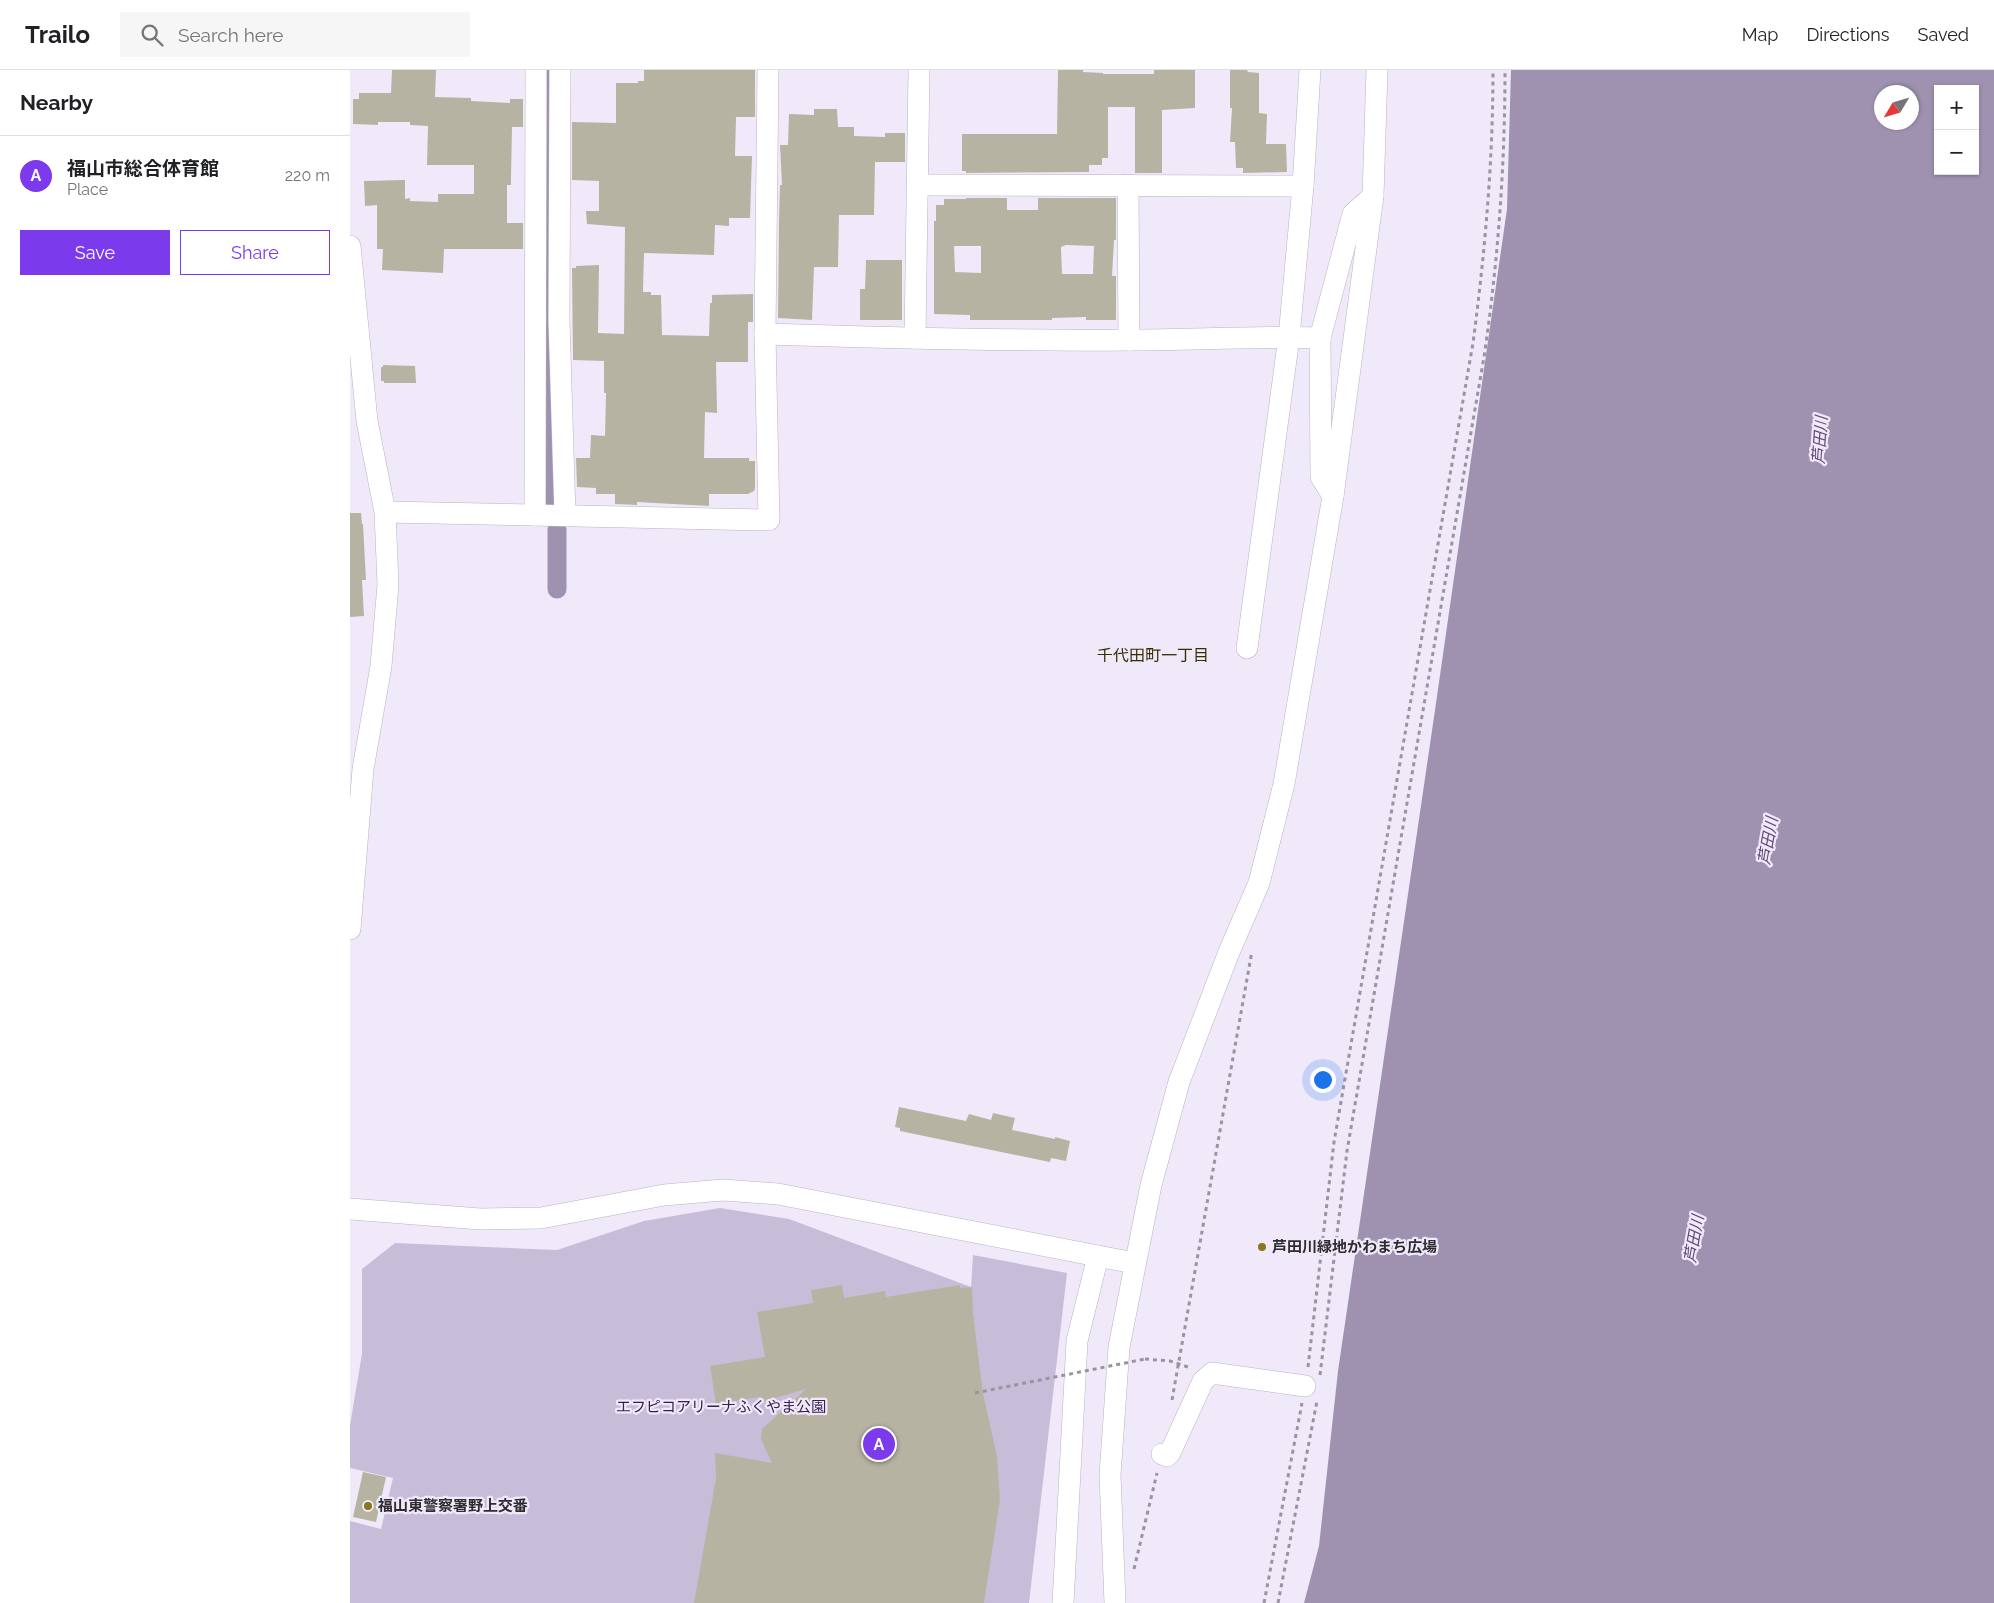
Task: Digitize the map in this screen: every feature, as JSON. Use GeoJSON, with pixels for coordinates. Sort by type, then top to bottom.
{"type":"FeatureCollection","features":[{"type":"Feature","properties":{"kind":"street"},"geometry":{"type":"LineString","coordinates":[[535,516],[536,70]]}},
{"type":"Feature","properties":{"kind":"street"},"geometry":{"type":"LineString","coordinates":[[560,70],[559,321],[565,515]]}},
{"type":"Feature","properties":{"kind":"street"},"geometry":{"type":"LineString","coordinates":[[385,512],[769,520],[765,334],[768,70]]}},
{"type":"Feature","properties":{"kind":"street"},"geometry":{"type":"LineString","coordinates":[[916,338],[919,70]]}},
{"type":"Feature","properties":{"kind":"street"},"geometry":{"type":"LineString","coordinates":[[1247,648],[1288,337],[1303,186],[1310,70]]}},
{"type":"Feature","properties":{"kind":"street"},"geometry":{"type":"LineString","coordinates":[[1115,1603],[1110,1474],[1119,1346],[1151,1185],[1179,1082],[1229,952],[1259,883],[1284,784],[1333,496],[1373,196],[1377,70]]}},
{"type":"Feature","properties":{"kind":"street"},"geometry":{"type":"LineString","coordinates":[[918,185],[1303,186]]}},
{"type":"Feature","properties":{"kind":"street"},"geometry":{"type":"LineString","coordinates":[[1128,185],[1129,340]]}},
{"type":"Feature","properties":{"kind":"street"},"geometry":{"type":"LineString","coordinates":[[1333,496],[1321,477],[1320,338],[1353,214],[1373,196]]}},
{"type":"Feature","properties":{"kind":"street"},"geometry":{"type":"LineString","coordinates":[[350,246],[367,420],[385,512],[388,586],[381,666],[357,770],[350,929]]}},
{"type":"Feature","properties":{"kind":"street"},"geometry":{"type":"LineString","coordinates":[[765,334],[916,338],[1129,340],[1320,338]]}},
{"type":"Feature","properties":{"kind":"street"},"geometry":{"type":"LineString","coordinates":[[350,1208],[480,1218],[541,1218],[664,1195],[723,1190],[778,1194],[1134,1263]]}},
{"type":"Feature","properties":{"kind":"street"},"geometry":{"type":"LineString","coordinates":[[1063,1603],[1077,1341],[1098,1256]]}},
{"type":"Feature","properties":{"kind":"street"},"geometry":{"type":"LineString","coordinates":[[1162,1454],[1167,1456],[1170,1453],[1203,1381],[1212,1373],[1314,1389]]}},
{"type":"Feature","properties":{"kind":"path"},"geometry":{"type":"LineString","coordinates":[[1264,1603],[1314,1389],[1334,1142],[1473,343],[1487,212],[1493,70]]}},
{"type":"Feature","properties":{"kind":"path"},"geometry":{"type":"LineString","coordinates":[[1278,1603],[1314,1389],[1347,1151],[1487,339],[1502,182],[1505,70]]}},
{"type":"Feature","properties":{"kind":"path"},"geometry":{"type":"LineString","coordinates":[[1170,1409],[1252,942]]}},
{"type":"Feature","properties":{"kind":"path"},"geometry":{"type":"LineString","coordinates":[[975,1393],[1145,1359],[1170,1361],[1185,1367]]}},
{"type":"Feature","properties":{"kind":"path"},"geometry":{"type":"LineString","coordinates":[[1132,1575],[1162,1454]]}},
{"type":"Feature","properties":{"kind":"green space","name":"エフピコアリーナふくやま公園"},"geometry":{"type":"Polygon","coordinates":[[[720,1208],[789,1219],[971,1287],[973,1255],[1067,1273],[1029,1603],[350,1603],[350,1521],[381,1529],[393,1478],[350,1468],[350,1425],[362,1354],[362,1269],[395,1243],[557,1250],[644,1221],[720,1208]]]}},
{"type":"Feature","properties":{"kind":"water","name":"芦田川"},"geometry":{"type":"Polygon","coordinates":[[[1511,70],[1994,70],[1994,1603],[1304,1603],[1319,1546],[1338,1371],[1507,209],[1511,70]]]}},
{"type":"Feature","properties":{"kind":"building"},"geometry":{"type":"Polygon","coordinates":[[[392,70],[436,70],[435,97],[471,98],[471,101],[510,103],[510,99],[523,99],[523,127],[512,127],[511,185],[507,185],[507,223],[523,223],[523,249],[444,249],[443,273],[382,270],[383,249],[377,249],[377,205],[365,206],[364,181],[405,180],[405,199],[410,198],[410,201],[438,202],[438,194],[474,194],[474,165],[427,165],[428,126],[410,125],[410,122],[378,122],[378,125],[353,124],[353,99],[359,99],[359,93],[391,93],[392,70]]]}},
{"type":"Feature","properties":{"kind":"building"},"geometry":{"type":"Polygon","coordinates":[[[644,70],[755,70],[755,117],[736,117],[735,156],[752,156],[750,218],[729,218],[729,226],[715,225],[714,255],[644,253],[643,292],[651,292],[651,295],[661,295],[662,335],[709,336],[712,295],[753,294],[753,322],[748,322],[748,362],[716,362],[717,413],[705,412],[704,458],[749,458],[749,461],[755,461],[755,488],[754,491],[748,494],[709,494],[709,506],[637,502],[637,505],[615,504],[615,494],[596,494],[596,488],[577,487],[576,458],[590,458],[591,435],[605,436],[606,393],[604,393],[604,361],[573,360],[572,268],[576,268],[576,266],[599,265],[598,333],[624,334],[625,227],[587,224],[586,211],[599,211],[599,181],[572,180],[572,122],[616,123],[616,83],[638,83],[638,81],[644,81],[644,70]]]}},
{"type":"Feature","properties":{"kind":"building"},"geometry":{"type":"Polygon","coordinates":[[[1058,70],[1083,70],[1083,72],[1103,74],[1154,74],[1154,70],[1195,70],[1195,108],[1162,110],[1162,173],[1135,173],[1135,107],[1108,107],[1108,158],[1102,158],[1102,165],[1089,165],[1089,172],[966,173],[966,171],[962,171],[962,134],[1057,134],[1058,70]]]}},
{"type":"Feature","properties":{"kind":"building"},"geometry":{"type":"Polygon","coordinates":[[[1230,70],[1247,70],[1248,72],[1259,73],[1259,113],[1267,114],[1266,144],[1286,144],[1287,172],[1243,173],[1243,168],[1236,168],[1235,142],[1230,142],[1232,108],[1230,108],[1230,70]]]}},
{"type":"Feature","properties":{"kind":"building"},"geometry":{"type":"Polygon","coordinates":[[[814,109],[837,109],[838,127],[854,127],[854,136],[885,137],[885,133],[905,133],[905,162],[875,162],[874,215],[839,215],[838,267],[814,267],[812,320],[778,318],[780,185],[782,185],[780,145],[788,145],[789,114],[814,115],[814,109]]]}},
{"type":"Feature","properties":{"kind":"building"},"geometry":{"type":"Polygon","coordinates":[[[1007,198],[1007,210],[1038,210],[1038,198],[1116,198],[1116,240],[1114,240],[1112,276],[1116,276],[1116,320],[1086,320],[1086,317],[1052,318],[1052,320],[970,320],[970,315],[934,314],[934,221],[936,221],[936,205],[944,205],[944,199],[1007,198]],[[1066,245],[1061,247],[1062,274],[1093,274],[1094,246],[1066,245]],[[954,246],[955,272],[981,273],[981,246],[954,246]]]}},
{"type":"Feature","properties":{"kind":"building"},"geometry":{"type":"Polygon","coordinates":[[[866,260],[902,260],[902,320],[860,320],[860,289],[865,289],[866,260]]]}},
{"type":"Feature","properties":{"kind":"building"},"geometry":{"type":"Polygon","coordinates":[[[383,365],[415,366],[416,383],[384,383],[384,381],[381,381],[381,367],[383,365]]]}},
{"type":"Feature","properties":{"kind":"building"},"geometry":{"type":"Polygon","coordinates":[[[350,513],[361,513],[366,580],[362,580],[364,616],[350,617],[350,513]]]}},
{"type":"Feature","properties":{"kind":"building"},"geometry":{"type":"Polygon","coordinates":[[[899,1107],[966,1121],[969,1114],[991,1120],[993,1113],[1015,1118],[1012,1130],[1070,1141],[1066,1161],[1051,1158],[1050,1162],[900,1131],[900,1128],[895,1127],[899,1107]]]}},
{"type":"Feature","properties":{"kind":"building"},"geometry":{"type":"Polygon","coordinates":[[[842,1285],[844,1298],[885,1291],[886,1297],[960,1285],[960,1288],[972,1287],[973,1313],[983,1394],[997,1456],[1000,1500],[984,1603],[694,1603],[716,1478],[715,1453],[772,1463],[761,1439],[762,1429],[806,1389],[765,1401],[764,1398],[760,1399],[760,1397],[716,1404],[710,1366],[765,1357],[757,1312],[813,1303],[811,1290],[842,1285]]]}},
{"type":"Feature","properties":{"kind":"building","name":"福山東警察署野上交番"},"geometry":{"type":"Polygon","coordinates":[[[363,1472],[386,1477],[376,1522],[353,1517],[363,1472]]]}},
{"type":"Feature","properties":{"kind":"waterway"},"geometry":{"type":"LineString","coordinates":[[547,70],[549,503]]}},
{"type":"Feature","properties":{"kind":"waterway"},"geometry":{"type":"LineString","coordinates":[[557,529],[557,589]]}},
{"type":"Feature","properties":{"kind":"place","name":"芦田川緑地かわまち広場"},"geometry":{"type":"Point","coordinates":[1262,1247]}},
{"type":"Feature","properties":{"kind":"place","name":"福山市総合体育館"},"geometry":{"type":"Point","coordinates":[879,1444]}},
{"type":"Feature","properties":{"kind":"place","name":"福山東警察署野上交番"},"geometry":{"type":"Point","coordinates":[368,1506]}},
{"type":"Feature","properties":{"kind":"district","name":"千代田町一丁目"},"geometry":{"type":"Point","coordinates":[1153,655]}}]}
